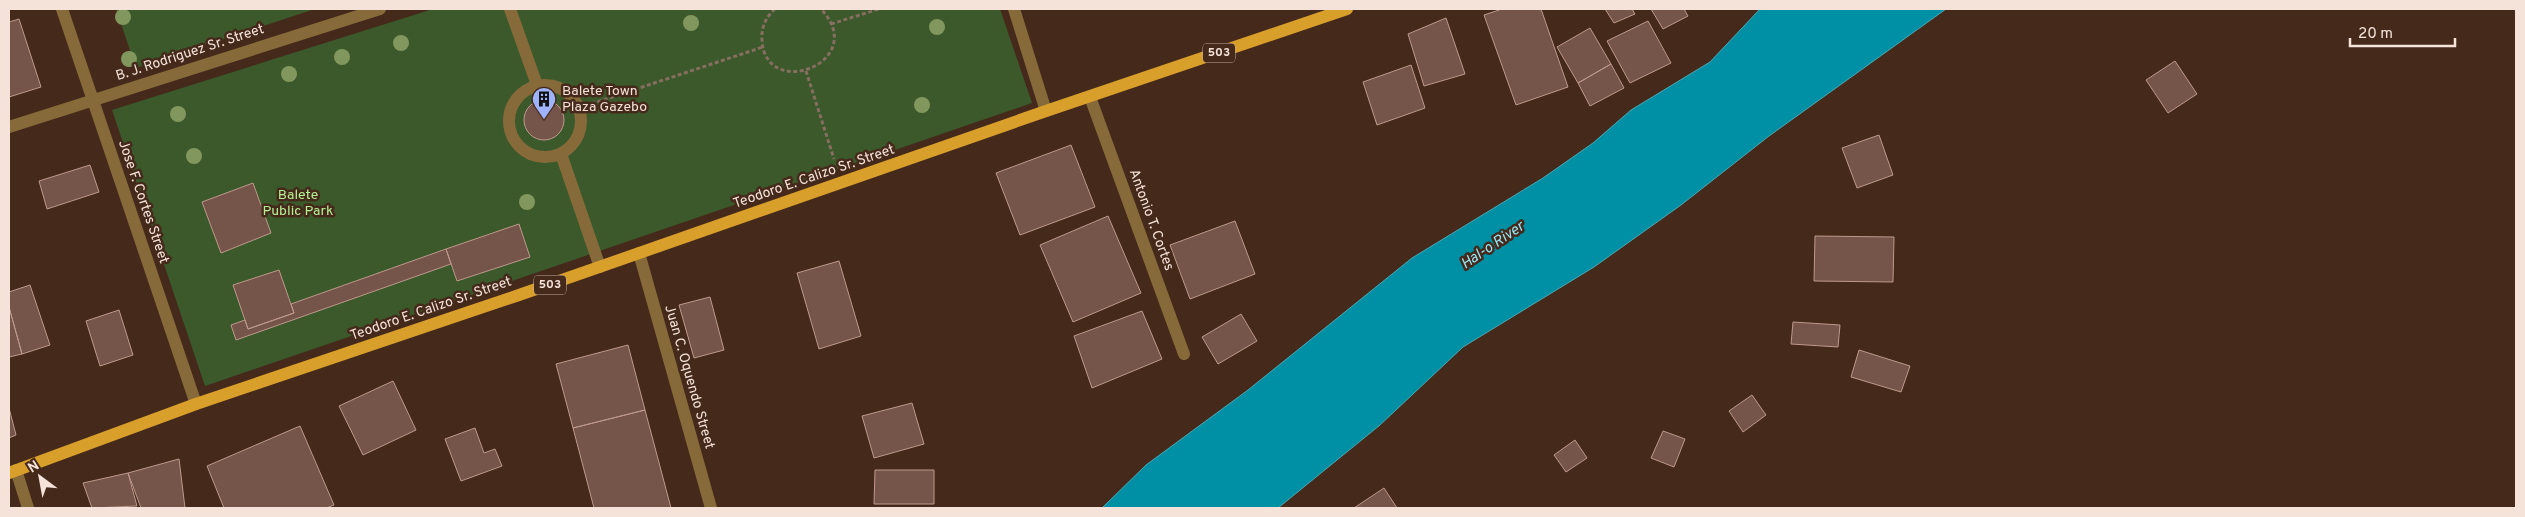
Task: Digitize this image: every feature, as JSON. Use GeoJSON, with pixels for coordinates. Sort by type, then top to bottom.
{"type":"FeatureCollection","features":[{"type":"Feature","properties":{"kind":"main road","name":"503"},"geometry":{"type":"LineString","coordinates":[[1090,97],[1347,9]]}},
{"type":"Feature","properties":{"kind":"main road","name":"Teodoro E. Calizo Sr. Street"},"geometry":{"type":"LineString","coordinates":[[12,472],[196,404],[600,267],[1090,97]]}},
{"type":"Feature","properties":{"kind":"street","name":"Jose F. Cortes Street"},"geometry":{"type":"LineString","coordinates":[[62,9],[196,404]]}},
{"type":"Feature","properties":{"kind":"street","name":"B. J. Rodriguez Sr. Street"},"geometry":{"type":"LineString","coordinates":[[9,127],[380,9]]}},
{"type":"Feature","properties":{"kind":"street"},"geometry":{"type":"LineString","coordinates":[[510,9],[537,85]]}},
{"type":"Feature","properties":{"kind":"street"},"geometry":{"type":"LineString","coordinates":[[1014,9],[1046,111]]}},
{"type":"Feature","properties":{"kind":"street"},"geometry":{"type":"LineString","coordinates":[[537,85],[556,86],[572,97],[579,108],[580,128],[576,140],[561,154],[546,157],[535,156],[520,147],[510,132],[508,121],[510,109],[525,90],[537,85]]}},
{"type":"Feature","properties":{"kind":"street","name":"Antonio T. Cortes"},"geometry":{"type":"LineString","coordinates":[[1090,97],[1184,354]]}},
{"type":"Feature","properties":{"kind":"street"},"geometry":{"type":"LineString","coordinates":[[561,154],[600,267]]}},
{"type":"Feature","properties":{"kind":"street","name":"Juan C. Oquendo Street"},"geometry":{"type":"LineString","coordinates":[[639,253],[711,508]]}},
{"type":"Feature","properties":{"kind":"street"},"geometry":{"type":"LineString","coordinates":[[12,472],[28,508]]}},
{"type":"Feature","properties":{"kind":"path"},"geometry":{"type":"LineString","coordinates":[[775,9],[764,23],[762,33],[763,46],[774,64],[790,71],[806,71],[819,66],[833,46],[834,34],[831,24],[821,9]]}},
{"type":"Feature","properties":{"kind":"path"},"geometry":{"type":"LineString","coordinates":[[831,24],[879,9]]}},
{"type":"Feature","properties":{"kind":"path"},"geometry":{"type":"LineString","coordinates":[[579,108],[763,46]]}},
{"type":"Feature","properties":{"kind":"path"},"geometry":{"type":"LineString","coordinates":[[806,71],[842,183]]}},
{"type":"Feature","properties":{"kind":"green space"},"geometry":{"type":"Polygon","coordinates":[[[116,9],[315,9],[136,68],[116,9]]]}},
{"type":"Feature","properties":{"kind":"green space","name":"Balete Public Park"},"geometry":{"type":"Polygon","coordinates":[[[433,9],[1000,9],[1032,103],[205,386],[112,110],[433,9]]]}},
{"type":"Feature","properties":{"kind":"water","name":"Hal-o River"},"geometry":{"type":"Polygon","coordinates":[[[1760,9],[1946,9],[1769,136],[1681,205],[1594,267],[1463,347],[1380,425],[1278,508],[1102,508],[1146,465],[1248,390],[1412,258],[1543,178],[1593,143],[1631,110],[1710,62],[1760,9]]]}},
{"type":"Feature","properties":{"kind":"building"},"geometry":{"type":"Polygon","coordinates":[[[1502,9],[1541,9],[1568,87],[1516,105],[1484,15],[1502,9]]]}},
{"type":"Feature","properties":{"kind":"building"},"geometry":{"type":"Polygon","coordinates":[[[1605,9],[1632,9],[1635,14],[1614,23],[1605,9]]]}},
{"type":"Feature","properties":{"kind":"building"},"geometry":{"type":"Polygon","coordinates":[[[1651,9],[1684,9],[1688,16],[1663,29],[1651,9]]]}},
{"type":"Feature","properties":{"kind":"building"},"geometry":{"type":"Polygon","coordinates":[[[1446,18],[1465,74],[1424,86],[1408,34],[1446,18]]]}},
{"type":"Feature","properties":{"kind":"building"},"geometry":{"type":"Polygon","coordinates":[[[19,19],[41,87],[9,97],[9,22],[19,19]]]}},
{"type":"Feature","properties":{"kind":"building"},"geometry":{"type":"Polygon","coordinates":[[[1648,21],[1671,63],[1630,83],[1607,41],[1648,21]]]}},
{"type":"Feature","properties":{"kind":"building"},"geometry":{"type":"Polygon","coordinates":[[[1590,28],[1611,64],[1578,83],[1557,47],[1590,28]]]}},
{"type":"Feature","properties":{"kind":"building"},"geometry":{"type":"Polygon","coordinates":[[[2175,61],[2197,94],[2168,113],[2146,80],[2175,61]]]}},
{"type":"Feature","properties":{"kind":"building"},"geometry":{"type":"Polygon","coordinates":[[[1611,64],[1624,88],[1590,106],[1578,83],[1611,64]]]}},
{"type":"Feature","properties":{"kind":"building"},"geometry":{"type":"Polygon","coordinates":[[[1411,65],[1425,108],[1377,125],[1363,82],[1411,65]]]}},
{"type":"Feature","properties":{"kind":"building","name":"Balete Town Plaza Gazebo"},"geometry":{"type":"Polygon","coordinates":[[[548,100],[555,103],[561,109],[564,120],[563,128],[555,137],[548,140],[540,140],[533,137],[525,128],[524,116],[527,109],[536,101],[548,100]]]}},
{"type":"Feature","properties":{"kind":"building"},"geometry":{"type":"Polygon","coordinates":[[[1879,135],[1893,175],[1857,188],[1842,148],[1879,135]]]}},
{"type":"Feature","properties":{"kind":"building"},"geometry":{"type":"Polygon","coordinates":[[[1071,145],[1095,207],[1020,235],[996,173],[1071,145]]]}},
{"type":"Feature","properties":{"kind":"building"},"geometry":{"type":"Polygon","coordinates":[[[90,165],[99,192],[47,209],[39,181],[90,165]]]}},
{"type":"Feature","properties":{"kind":"building"},"geometry":{"type":"Polygon","coordinates":[[[253,183],[271,233],[221,253],[202,202],[253,183]]]}},
{"type":"Feature","properties":{"kind":"building"},"geometry":{"type":"Polygon","coordinates":[[[1108,216],[1141,293],[1073,322],[1040,245],[1108,216]]]}},
{"type":"Feature","properties":{"kind":"building"},"geometry":{"type":"Polygon","coordinates":[[[1235,221],[1255,274],[1190,299],[1170,245],[1235,221]]]}},
{"type":"Feature","properties":{"kind":"building"},"geometry":{"type":"Polygon","coordinates":[[[519,224],[530,257],[457,281],[446,249],[519,224]]]}},
{"type":"Feature","properties":{"kind":"building"},"geometry":{"type":"Polygon","coordinates":[[[1815,236],[1894,237],[1893,282],[1814,281],[1815,236]]]}},
{"type":"Feature","properties":{"kind":"building"},"geometry":{"type":"Polygon","coordinates":[[[446,249],[451,264],[236,340],[231,325],[245,320],[248,329],[294,313],[291,304],[446,249]]]}},
{"type":"Feature","properties":{"kind":"building"},"geometry":{"type":"Polygon","coordinates":[[[839,261],[861,336],[819,349],[797,273],[839,261]]]}},
{"type":"Feature","properties":{"kind":"building"},"geometry":{"type":"Polygon","coordinates":[[[279,270],[294,313],[248,329],[233,285],[279,270]]]}},
{"type":"Feature","properties":{"kind":"building"},"geometry":{"type":"Polygon","coordinates":[[[30,285],[50,345],[22,354],[9,307],[9,292],[30,285]]]}},
{"type":"Feature","properties":{"kind":"building"},"geometry":{"type":"Polygon","coordinates":[[[710,297],[724,350],[694,358],[679,305],[710,297]]]}},
{"type":"Feature","properties":{"kind":"building"},"geometry":{"type":"Polygon","coordinates":[[[9,307],[22,354],[9,357],[9,307]]]}},
{"type":"Feature","properties":{"kind":"building"},"geometry":{"type":"Polygon","coordinates":[[[119,310],[133,355],[100,366],[86,321],[119,310]]]}},
{"type":"Feature","properties":{"kind":"building"},"geometry":{"type":"Polygon","coordinates":[[[1142,311],[1162,359],[1092,388],[1074,336],[1142,311]]]}},
{"type":"Feature","properties":{"kind":"building"},"geometry":{"type":"Polygon","coordinates":[[[1241,314],[1257,341],[1218,364],[1202,337],[1241,314]]]}},
{"type":"Feature","properties":{"kind":"building"},"geometry":{"type":"Polygon","coordinates":[[[1793,322],[1840,325],[1838,347],[1791,344],[1793,322]]]}},
{"type":"Feature","properties":{"kind":"building"},"geometry":{"type":"Polygon","coordinates":[[[628,345],[645,410],[573,428],[556,364],[628,345]]]}},
{"type":"Feature","properties":{"kind":"building"},"geometry":{"type":"Polygon","coordinates":[[[1859,350],[1910,366],[1901,392],[1851,377],[1859,350]]]}},
{"type":"Feature","properties":{"kind":"building"},"geometry":{"type":"Polygon","coordinates":[[[393,381],[416,430],[363,455],[339,406],[393,381]]]}},
{"type":"Feature","properties":{"kind":"building"},"geometry":{"type":"Polygon","coordinates":[[[1752,395],[1766,415],[1743,432],[1729,411],[1752,395]]]}},
{"type":"Feature","properties":{"kind":"building"},"geometry":{"type":"Polygon","coordinates":[[[912,403],[924,444],[874,458],[862,416],[912,403]]]}},
{"type":"Feature","properties":{"kind":"building"},"geometry":{"type":"Polygon","coordinates":[[[9,408],[16,435],[9,438],[9,408]]]}},
{"type":"Feature","properties":{"kind":"building"},"geometry":{"type":"Polygon","coordinates":[[[645,410],[671,508],[594,508],[573,428],[645,410]]]}},
{"type":"Feature","properties":{"kind":"building"},"geometry":{"type":"Polygon","coordinates":[[[300,426],[334,505],[326,508],[224,508],[207,466],[300,426]]]}},
{"type":"Feature","properties":{"kind":"building"},"geometry":{"type":"Polygon","coordinates":[[[475,428],[484,453],[495,449],[502,466],[461,481],[445,439],[475,428]]]}},
{"type":"Feature","properties":{"kind":"building"},"geometry":{"type":"Polygon","coordinates":[[[1663,431],[1685,439],[1674,467],[1651,458],[1663,431]]]}},
{"type":"Feature","properties":{"kind":"building"},"geometry":{"type":"Polygon","coordinates":[[[1575,440],[1587,458],[1566,472],[1554,455],[1575,440]]]}},
{"type":"Feature","properties":{"kind":"building"},"geometry":{"type":"Polygon","coordinates":[[[179,459],[185,508],[141,508],[128,473],[179,459]]]}},
{"type":"Feature","properties":{"kind":"building"},"geometry":{"type":"Polygon","coordinates":[[[875,470],[934,470],[934,504],[874,504],[875,470]]]}},
{"type":"Feature","properties":{"kind":"building"},"geometry":{"type":"Polygon","coordinates":[[[128,473],[137,506],[92,508],[83,483],[128,473]]]}},
{"type":"Feature","properties":{"kind":"building"},"geometry":{"type":"Polygon","coordinates":[[[1384,488],[1397,508],[1354,508],[1384,488]]]}},
{"type":"Feature","properties":{"kind":"place","name":"Balete Town Plaza Gazebo"},"geometry":{"type":"Point","coordinates":[544,120]}}]}
